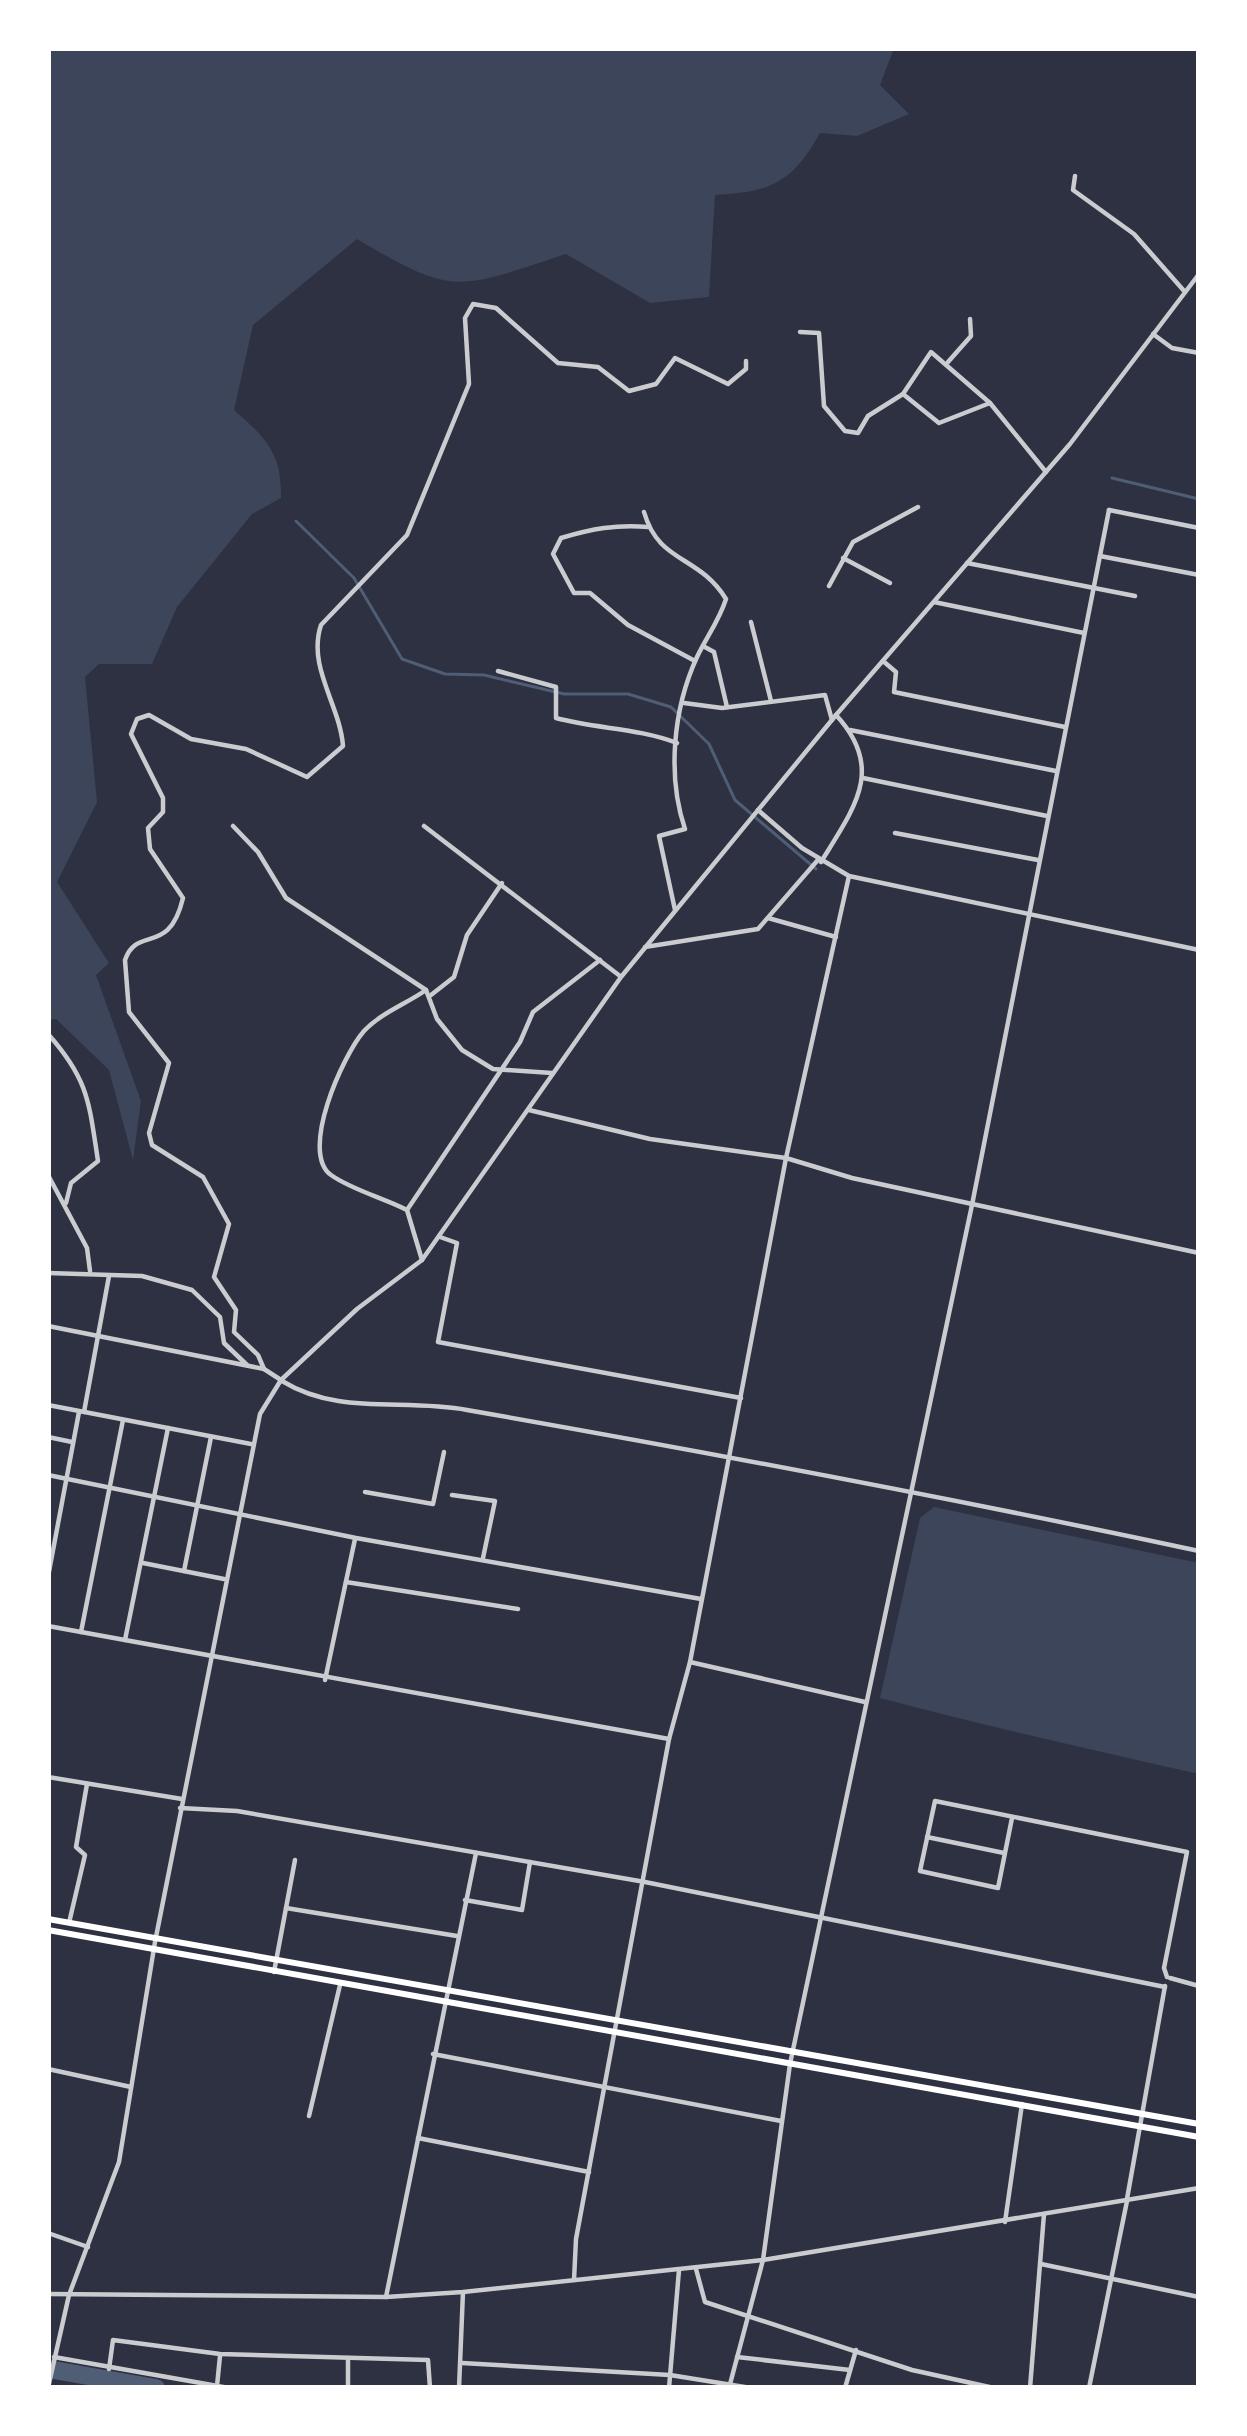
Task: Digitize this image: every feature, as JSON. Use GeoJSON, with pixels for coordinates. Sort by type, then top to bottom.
{"type":"FeatureCollection","features":[{"type":"Feature","properties":{"kind":"highway"},"geometry":{"type":"LineString","coordinates":[[48,1919],[155,1942],[1199,2124]]}},
{"type":"Feature","properties":{"kind":"highway"},"geometry":{"type":"LineString","coordinates":[[48,1930],[154,1953],[1199,2137]]}},
{"type":"Feature","properties":{"kind":"street"},"geometry":{"type":"LineString","coordinates":[[1075,176],[1073,190],[1134,234],[1185,292]]}},
{"type":"Feature","properties":{"kind":"street"},"geometry":{"type":"LineString","coordinates":[[48,2388],[69,2295],[119,2162],[155,1942],[237,1511],[260,1414],[281,1380],[357,1310],[422,1260],[621,976],[834,717],[1046,472],[1199,274]]}},
{"type":"Feature","properties":{"kind":"street"},"geometry":{"type":"LineString","coordinates":[[264,1369],[258,1354],[233,1332],[236,1310],[214,1277],[229,1224],[203,1177],[152,1145],[149,1133],[169,1064],[129,1012],[124,959],[137,944],[167,935],[177,924],[183,898],[150,849],[148,828],[163,812],[163,798],[131,734],[137,719],[149,715],[165,720],[191,739],[246,749],[307,777],[343,746],[340,719],[322,677],[316,639],[321,625],[407,535],[469,384],[465,317],[473,304],[496,308],[558,363],[598,367],[629,391],[656,384],[675,358],[728,384],[746,369],[746,361]]}},
{"type":"Feature","properties":{"kind":"street"},"geometry":{"type":"LineString","coordinates":[[947,362],[971,336],[970,319]]}},
{"type":"Feature","properties":{"kind":"street"},"geometry":{"type":"LineString","coordinates":[[800,332],[819,333],[824,406],[844,431],[858,434],[868,416],[903,394],[931,352],[990,403],[1046,472]]}},
{"type":"Feature","properties":{"kind":"street"},"geometry":{"type":"LineString","coordinates":[[1154,334],[1172,348],[1199,353]]}},
{"type":"Feature","properties":{"kind":"street"},"geometry":{"type":"LineString","coordinates":[[903,394],[939,423],[990,403]]}},
{"type":"Feature","properties":{"kind":"street"},"geometry":{"type":"LineString","coordinates":[[829,586],[843,558],[865,533],[918,508]]}},
{"type":"Feature","properties":{"kind":"street"},"geometry":{"type":"LineString","coordinates":[[729,2386],[763,2260],[790,2064],[972,1205],[1109,510],[1199,528]]}},
{"type":"Feature","properties":{"kind":"street"},"geometry":{"type":"LineString","coordinates":[[644,512],[663,550],[691,563],[726,599],[695,661],[684,703],[671,779],[685,829],[659,836],[675,910]]}},
{"type":"Feature","properties":{"kind":"street"},"geometry":{"type":"LineString","coordinates":[[649,527],[613,524],[572,534],[561,538],[554,554],[574,593],[590,592],[628,625],[695,661]]}},
{"type":"Feature","properties":{"kind":"street"},"geometry":{"type":"LineString","coordinates":[[1100,556],[1199,575]]}},
{"type":"Feature","properties":{"kind":"street"},"geometry":{"type":"LineString","coordinates":[[843,558],[890,583]]}},
{"type":"Feature","properties":{"kind":"street"},"geometry":{"type":"LineString","coordinates":[[967,563],[1135,596]]}},
{"type":"Feature","properties":{"kind":"street"},"geometry":{"type":"LineString","coordinates":[[934,602],[1084,633]]}},
{"type":"Feature","properties":{"kind":"street"},"geometry":{"type":"LineString","coordinates":[[751,622],[771,701]]}},
{"type":"Feature","properties":{"kind":"street"},"geometry":{"type":"LineString","coordinates":[[703,646],[714,652],[727,707]]}},
{"type":"Feature","properties":{"kind":"street"},"geometry":{"type":"LineString","coordinates":[[883,661],[896,672],[894,692],[1065,728]]}},
{"type":"Feature","properties":{"kind":"street"},"geometry":{"type":"LineString","coordinates":[[498,671],[556,687],[556,718],[612,734],[647,732],[677,743]]}},
{"type":"Feature","properties":{"kind":"street"},"geometry":{"type":"LineString","coordinates":[[645,947],[758,929],[820,861],[852,812],[863,778],[860,744],[834,717],[825,695],[727,707],[684,703]]}},
{"type":"Feature","properties":{"kind":"street"},"geometry":{"type":"LineString","coordinates":[[850,730],[1056,771]]}},
{"type":"Feature","properties":{"kind":"street"},"geometry":{"type":"LineString","coordinates":[[863,778],[1047,816]]}},
{"type":"Feature","properties":{"kind":"street"},"geometry":{"type":"LineString","coordinates":[[758,811],[820,861],[849,876],[1199,950]]}},
{"type":"Feature","properties":{"kind":"street"},"geometry":{"type":"LineString","coordinates":[[233,826],[286,898],[429,993],[436,1019],[462,1049],[498,1070],[554,1073]]}},
{"type":"Feature","properties":{"kind":"street"},"geometry":{"type":"LineString","coordinates":[[424,826],[621,976]]}},
{"type":"Feature","properties":{"kind":"street"},"geometry":{"type":"LineString","coordinates":[[896,832],[1038,860]]}},
{"type":"Feature","properties":{"kind":"street"},"geometry":{"type":"LineString","coordinates":[[574,2279],[670,1739],[690,1662],[786,1158],[849,876]]}},
{"type":"Feature","properties":{"kind":"street"},"geometry":{"type":"LineString","coordinates":[[422,1260],[407,1210],[329,1174],[317,1155],[318,1134],[353,1045],[377,1019],[454,976],[467,934],[502,883]]}},
{"type":"Feature","properties":{"kind":"street"},"geometry":{"type":"LineString","coordinates":[[768,918],[836,937]]}},
{"type":"Feature","properties":{"kind":"street"},"geometry":{"type":"LineString","coordinates":[[407,1210],[520,1042],[533,1012],[600,960]]}},
{"type":"Feature","properties":{"kind":"street"},"geometry":{"type":"LineString","coordinates":[[48,1034],[86,1083],[95,1129],[98,1161],[71,1183],[66,1203]]}},
{"type":"Feature","properties":{"kind":"street"},"geometry":{"type":"LineString","coordinates":[[530,1109],[650,1139],[786,1158],[972,1205],[1199,1253]]}},
{"type":"Feature","properties":{"kind":"street"},"geometry":{"type":"LineString","coordinates":[[48,1175],[87,1248],[90,1271]]}},
{"type":"Feature","properties":{"kind":"street"},"geometry":{"type":"LineString","coordinates":[[440,1237],[457,1244],[438,1342],[742,1399]]}},
{"type":"Feature","properties":{"kind":"street"},"geometry":{"type":"LineString","coordinates":[[48,1273],[90,1271],[169,1280],[192,1290],[220,1317],[224,1343],[247,1365]]}},
{"type":"Feature","properties":{"kind":"street"},"geometry":{"type":"LineString","coordinates":[[48,1577],[110,1274]]}},
{"type":"Feature","properties":{"kind":"street"},"geometry":{"type":"LineString","coordinates":[[48,1326],[264,1369],[323,1402],[463,1409],[913,1490],[1199,1551]]}},
{"type":"Feature","properties":{"kind":"street"},"geometry":{"type":"LineString","coordinates":[[48,1405],[251,1444]]}},
{"type":"Feature","properties":{"kind":"street"},"geometry":{"type":"LineString","coordinates":[[81,1633],[123,1420]]}},
{"type":"Feature","properties":{"kind":"street"},"geometry":{"type":"LineString","coordinates":[[125,1642],[168,1428]]}},
{"type":"Feature","properties":{"kind":"street"},"geometry":{"type":"LineString","coordinates":[[184,1571],[211,1436]]}},
{"type":"Feature","properties":{"kind":"street"},"geometry":{"type":"LineString","coordinates":[[48,1437],[73,1442]]}},
{"type":"Feature","properties":{"kind":"street"},"geometry":{"type":"LineString","coordinates":[[364,1492],[434,1504],[444,1452]]}},
{"type":"Feature","properties":{"kind":"street"},"geometry":{"type":"LineString","coordinates":[[48,1475],[356,1538],[701,1599]]}},
{"type":"Feature","properties":{"kind":"street"},"geometry":{"type":"LineString","coordinates":[[452,1495],[495,1501],[483,1558]]}},
{"type":"Feature","properties":{"kind":"street"},"geometry":{"type":"LineString","coordinates":[[326,1680],[356,1538]]}},
{"type":"Feature","properties":{"kind":"street"},"geometry":{"type":"LineString","coordinates":[[143,1563],[224,1580]]}},
{"type":"Feature","properties":{"kind":"street"},"geometry":{"type":"LineString","coordinates":[[346,1582],[518,1610]]}},
{"type":"Feature","properties":{"kind":"street"},"geometry":{"type":"LineString","coordinates":[[48,1626],[326,1680],[503,1705],[670,1739]]}},
{"type":"Feature","properties":{"kind":"street"},"geometry":{"type":"LineString","coordinates":[[690,1662],[866,1702]]}},
{"type":"Feature","properties":{"kind":"street"},"geometry":{"type":"LineString","coordinates":[[48,1777],[182,1799]]}},
{"type":"Feature","properties":{"kind":"street"},"geometry":{"type":"LineString","coordinates":[[69,1924],[85,1856],[76,1847],[88,1784]]}},
{"type":"Feature","properties":{"kind":"street"},"geometry":{"type":"LineString","coordinates":[[1012,1818],[998,1888],[920,1871],[935,1802],[1187,1852],[1090,2388]]}},
{"type":"Feature","properties":{"kind":"street"},"geometry":{"type":"LineString","coordinates":[[181,1808],[237,1811],[645,1882],[1165,1988]]}},
{"type":"Feature","properties":{"kind":"street"},"geometry":{"type":"LineString","coordinates":[[927,1838],[1005,1853]]}},
{"type":"Feature","properties":{"kind":"street"},"geometry":{"type":"LineString","coordinates":[[386,2297],[476,1853]]}},
{"type":"Feature","properties":{"kind":"street"},"geometry":{"type":"LineString","coordinates":[[274,1974],[295,1860]]}},
{"type":"Feature","properties":{"kind":"street"},"geometry":{"type":"LineString","coordinates":[[465,1900],[522,1910],[530,1862]]}},
{"type":"Feature","properties":{"kind":"street"},"geometry":{"type":"LineString","coordinates":[[286,1908],[457,1936]]}},
{"type":"Feature","properties":{"kind":"street"},"geometry":{"type":"LineString","coordinates":[[1167,1977],[1199,1986]]}},
{"type":"Feature","properties":{"kind":"street"},"geometry":{"type":"LineString","coordinates":[[309,2116],[340,1985]]}},
{"type":"Feature","properties":{"kind":"street"},"geometry":{"type":"LineString","coordinates":[[433,2054],[781,2121]]}},
{"type":"Feature","properties":{"kind":"street"},"geometry":{"type":"LineString","coordinates":[[48,2069],[131,2087]]}},
{"type":"Feature","properties":{"kind":"street"},"geometry":{"type":"LineString","coordinates":[[1005,2222],[1022,2104]]}},
{"type":"Feature","properties":{"kind":"street"},"geometry":{"type":"LineString","coordinates":[[418,2138],[590,2172]]}},
{"type":"Feature","properties":{"kind":"street"},"geometry":{"type":"LineString","coordinates":[[48,2294],[386,2297],[463,2292],[763,2260],[1199,2188]]}},
{"type":"Feature","properties":{"kind":"street"},"geometry":{"type":"LineString","coordinates":[[1030,2388],[1044,2214]]}},
{"type":"Feature","properties":{"kind":"street"},"geometry":{"type":"LineString","coordinates":[[48,2233],[88,2247]]}},
{"type":"Feature","properties":{"kind":"street"},"geometry":{"type":"LineString","coordinates":[[1040,2264],[1199,2297]]}},
{"type":"Feature","properties":{"kind":"street"},"geometry":{"type":"LineString","coordinates":[[695,2268],[704,2302],[994,2388]]}},
{"type":"Feature","properties":{"kind":"street"},"geometry":{"type":"LineString","coordinates":[[669,2388],[679,2270]]}},
{"type":"Feature","properties":{"kind":"street"},"geometry":{"type":"LineString","coordinates":[[459,2388],[463,2292]]}},
{"type":"Feature","properties":{"kind":"street"},"geometry":{"type":"LineString","coordinates":[[109,2368],[113,2339],[220,2354],[428,2360],[430,2388]]}},
{"type":"Feature","properties":{"kind":"street"},"geometry":{"type":"LineString","coordinates":[[845,2388],[856,2350]]}},
{"type":"Feature","properties":{"kind":"street"},"geometry":{"type":"LineString","coordinates":[[217,2386],[220,2354]]}},
{"type":"Feature","properties":{"kind":"street"},"geometry":{"type":"LineString","coordinates":[[737,2357],[850,2370]]}},
{"type":"Feature","properties":{"kind":"street"},"geometry":{"type":"LineString","coordinates":[[348,2358],[348,2388]]}},
{"type":"Feature","properties":{"kind":"street"},"geometry":{"type":"LineString","coordinates":[[52,2360],[230,2388]]}},
{"type":"Feature","properties":{"kind":"street"},"geometry":{"type":"LineString","coordinates":[[462,2363],[670,2375],[751,2388]]}},
{"type":"Feature","properties":{"kind":"shaded area"},"geometry":{"type":"Polygon","coordinates":[[[48,48],[894,48],[880,85],[909,114],[857,136],[820,133],[800,163],[778,182],[715,195],[709,297],[650,303],[566,254],[479,280],[438,279],[357,239],[253,325],[234,410],[270,448],[279,469],[281,498],[252,514],[177,607],[152,664],[99,664],[85,677],[97,802],[57,882],[109,963],[96,975],[141,1101],[133,1160],[109,1070],[56,1019],[48,1020],[48,48]]]}},
{"type":"Feature","properties":{"kind":"shaded area"},"geometry":{"type":"Polygon","coordinates":[[[934,1507],[1199,1563],[1199,1774],[880,1698],[920,1518],[934,1507]]]}},
{"type":"Feature","properties":{"kind":"waterway"},"geometry":{"type":"LineString","coordinates":[[1112,478],[1199,499]]}},
{"type":"Feature","properties":{"kind":"waterway"},"geometry":{"type":"LineString","coordinates":[[296,521],[354,578],[402,659],[445,674],[484,675],[564,694],[628,694],[671,707],[709,744],[735,800],[816,869]]}},
{"type":"Feature","properties":{"kind":"waterway"},"geometry":{"type":"LineString","coordinates":[[48,2369],[156,2388]]}}]}
